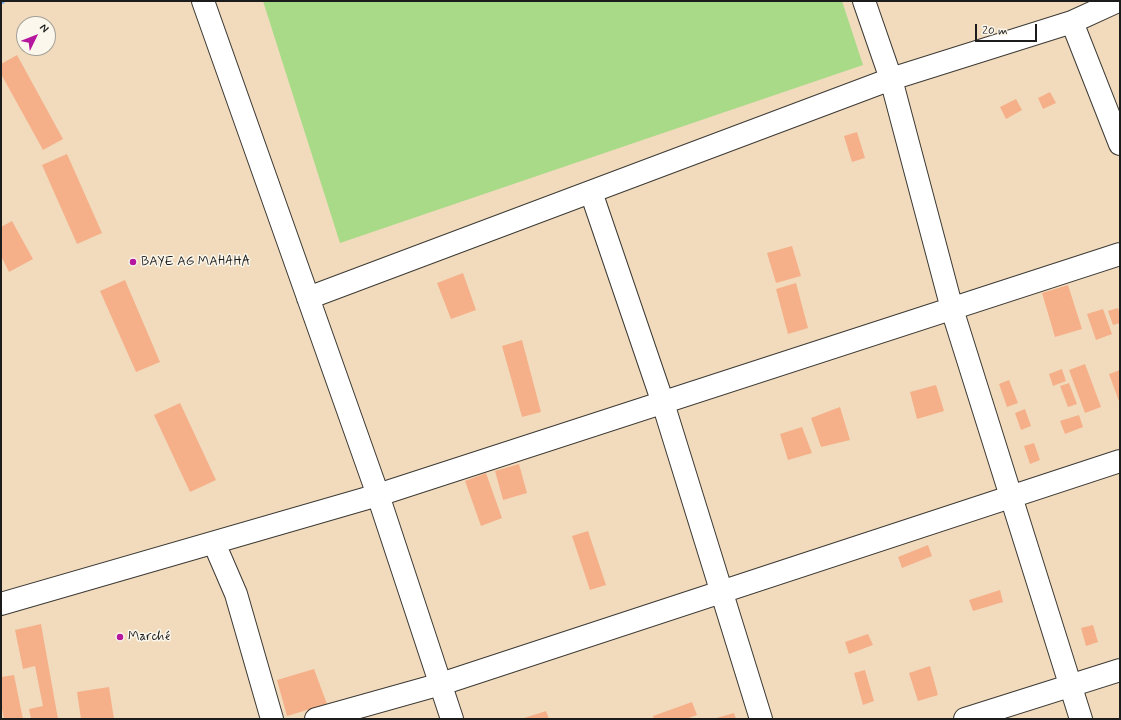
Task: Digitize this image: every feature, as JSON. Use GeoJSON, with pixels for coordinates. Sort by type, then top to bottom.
{"type":"FeatureCollection","features":[{"type":"Feature","properties":{"kind":"street"},"geometry":{"type":"LineString","coordinates":[[203,1],[378,495],[452,719]]}},
{"type":"Feature","properties":{"kind":"street"},"geometry":{"type":"LineString","coordinates":[[864,1],[891,79],[952,309],[1082,719]]}},
{"type":"Feature","properties":{"kind":"street"},"geometry":{"type":"LineString","coordinates":[[308,298],[891,79],[1072,22],[1118,1]]}},
{"type":"Feature","properties":{"kind":"street"},"geometry":{"type":"LineString","coordinates":[[1072,22],[1120,144]]}},
{"type":"Feature","properties":{"kind":"street"},"geometry":{"type":"LineString","coordinates":[[592,192],[663,403],[761,719]]}},
{"type":"Feature","properties":{"kind":"street"},"geometry":{"type":"LineString","coordinates":[[1,604],[378,495],[1120,254]]}},
{"type":"Feature","properties":{"kind":"street"},"geometry":{"type":"LineString","coordinates":[[316,719],[441,684],[1120,461]]}},
{"type":"Feature","properties":{"kind":"street"},"geometry":{"type":"LineString","coordinates":[[214,543],[236,594],[272,719]]}},
{"type":"Feature","properties":{"kind":"street"},"geometry":{"type":"LineString","coordinates":[[966,719],[1120,670]]}},
{"type":"Feature","properties":{"kind":"green space"},"geometry":{"type":"Polygon","coordinates":[[[263,1],[842,1],[863,65],[340,243],[263,1]]]}},
{"type":"Feature","properties":{"kind":"building"},"geometry":{"type":"Polygon","coordinates":[[[18,56],[63,139],[43,150],[1,74],[1,64],[18,56]]]}},
{"type":"Feature","properties":{"kind":"building"},"geometry":{"type":"Polygon","coordinates":[[[1050,92],[1056,103],[1043,109],[1038,98],[1050,92]]]}},
{"type":"Feature","properties":{"kind":"building"},"geometry":{"type":"Polygon","coordinates":[[[1016,99],[1022,110],[1006,119],[1000,107],[1016,99]]]}},
{"type":"Feature","properties":{"kind":"building"},"geometry":{"type":"Polygon","coordinates":[[[857,132],[865,158],[852,162],[844,136],[857,132]]]}},
{"type":"Feature","properties":{"kind":"building"},"geometry":{"type":"Polygon","coordinates":[[[67,154],[102,233],[77,244],[42,165],[67,154]]]}},
{"type":"Feature","properties":{"kind":"building"},"geometry":{"type":"Polygon","coordinates":[[[12,221],[33,259],[9,272],[1,256],[1,227],[12,221]]]}},
{"type":"Feature","properties":{"kind":"building"},"geometry":{"type":"Polygon","coordinates":[[[792,246],[801,276],[776,283],[767,253],[792,246]]]}},
{"type":"Feature","properties":{"kind":"building"},"geometry":{"type":"Polygon","coordinates":[[[463,273],[476,310],[451,319],[437,283],[463,273]]]}},
{"type":"Feature","properties":{"kind":"building"},"geometry":{"type":"Polygon","coordinates":[[[125,280],[160,362],[136,372],[100,291],[125,280]]]}},
{"type":"Feature","properties":{"kind":"building"},"geometry":{"type":"Polygon","coordinates":[[[796,283],[808,328],[788,334],[776,289],[796,283]]]}},
{"type":"Feature","properties":{"kind":"building"},"geometry":{"type":"Polygon","coordinates":[[[1068,285],[1082,329],[1055,337],[1042,293],[1068,285]]]}},
{"type":"Feature","properties":{"kind":"building"},"geometry":{"type":"Polygon","coordinates":[[[1118,308],[1120,323],[1113,325],[1108,311],[1118,308]]]}},
{"type":"Feature","properties":{"kind":"building"},"geometry":{"type":"Polygon","coordinates":[[[1103,309],[1112,334],[1096,340],[1087,314],[1103,309]]]}},
{"type":"Feature","properties":{"kind":"building"},"geometry":{"type":"Polygon","coordinates":[[[522,340],[541,412],[522,417],[502,346],[522,340]]]}},
{"type":"Feature","properties":{"kind":"building"},"geometry":{"type":"Polygon","coordinates":[[[1085,364],[1101,407],[1085,413],[1069,370],[1085,364]]]}},
{"type":"Feature","properties":{"kind":"building"},"geometry":{"type":"Polygon","coordinates":[[[1062,369],[1066,381],[1053,386],[1049,374],[1062,369]]]}},
{"type":"Feature","properties":{"kind":"building"},"geometry":{"type":"Polygon","coordinates":[[[1120,370],[1120,404],[1109,374],[1120,370]]]}},
{"type":"Feature","properties":{"kind":"building"},"geometry":{"type":"Polygon","coordinates":[[[1009,380],[1018,403],[1007,407],[999,384],[1009,380]]]}},
{"type":"Feature","properties":{"kind":"building"},"geometry":{"type":"Polygon","coordinates":[[[1069,383],[1077,404],[1068,407],[1060,386],[1069,383]]]}},
{"type":"Feature","properties":{"kind":"building"},"geometry":{"type":"Polygon","coordinates":[[[936,385],[944,411],[917,419],[910,392],[936,385]]]}},
{"type":"Feature","properties":{"kind":"building"},"geometry":{"type":"Polygon","coordinates":[[[180,403],[216,480],[190,492],[154,415],[180,403]]]}},
{"type":"Feature","properties":{"kind":"building"},"geometry":{"type":"Polygon","coordinates":[[[840,407],[850,440],[821,447],[811,418],[840,407]]]}},
{"type":"Feature","properties":{"kind":"building"},"geometry":{"type":"Polygon","coordinates":[[[1025,409],[1031,426],[1021,430],[1015,413],[1025,409]]]}},
{"type":"Feature","properties":{"kind":"building"},"geometry":{"type":"Polygon","coordinates":[[[1079,415],[1083,427],[1065,434],[1060,421],[1079,415]]]}},
{"type":"Feature","properties":{"kind":"building"},"geometry":{"type":"Polygon","coordinates":[[[802,427],[812,453],[788,460],[780,434],[802,427]]]}},
{"type":"Feature","properties":{"kind":"building"},"geometry":{"type":"Polygon","coordinates":[[[1034,443],[1040,460],[1030,464],[1024,446],[1034,443]]]}},
{"type":"Feature","properties":{"kind":"building"},"geometry":{"type":"Polygon","coordinates":[[[519,464],[527,493],[503,500],[495,471],[519,464]]]}},
{"type":"Feature","properties":{"kind":"building"},"geometry":{"type":"Polygon","coordinates":[[[486,473],[502,518],[481,526],[465,481],[486,473]]]}},
{"type":"Feature","properties":{"kind":"building"},"geometry":{"type":"Polygon","coordinates":[[[588,531],[606,585],[590,590],[572,536],[588,531]]]}},
{"type":"Feature","properties":{"kind":"building"},"geometry":{"type":"Polygon","coordinates":[[[928,545],[932,556],[902,568],[898,557],[928,545]]]}},
{"type":"Feature","properties":{"kind":"building"},"geometry":{"type":"Polygon","coordinates":[[[1000,590],[1003,602],[973,611],[969,600],[1000,590]]]}},
{"type":"Feature","properties":{"kind":"building"},"geometry":{"type":"Polygon","coordinates":[[[41,624],[58,719],[31,719],[29,709],[43,706],[35,666],[23,669],[15,630],[41,624]]]}},
{"type":"Feature","properties":{"kind":"building"},"geometry":{"type":"Polygon","coordinates":[[[1093,625],[1098,642],[1086,646],[1081,628],[1093,625]]]}},
{"type":"Feature","properties":{"kind":"building"},"geometry":{"type":"Polygon","coordinates":[[[868,634],[873,645],[849,654],[845,642],[868,634]]]}},
{"type":"Feature","properties":{"kind":"building"},"geometry":{"type":"Polygon","coordinates":[[[930,666],[938,695],[918,701],[909,673],[930,666]]]}},
{"type":"Feature","properties":{"kind":"building"},"geometry":{"type":"Polygon","coordinates":[[[314,669],[327,704],[287,716],[277,680],[314,669]]]}},
{"type":"Feature","properties":{"kind":"building"},"geometry":{"type":"Polygon","coordinates":[[[865,670],[874,701],[863,705],[854,673],[865,670]]]}},
{"type":"Feature","properties":{"kind":"building"},"geometry":{"type":"Polygon","coordinates":[[[14,675],[23,719],[4,719],[1,704],[1,677],[14,675]]]}},
{"type":"Feature","properties":{"kind":"building"},"geometry":{"type":"Polygon","coordinates":[[[109,687],[114,719],[81,719],[77,692],[109,687]]]}},
{"type":"Feature","properties":{"kind":"building"},"geometry":{"type":"Polygon","coordinates":[[[692,702],[697,715],[686,719],[654,719],[653,716],[692,702]]]}},
{"type":"Feature","properties":{"kind":"building"},"geometry":{"type":"Polygon","coordinates":[[[546,711],[549,719],[521,719],[546,711]]]}},
{"type":"Feature","properties":{"kind":"building"},"geometry":{"type":"Polygon","coordinates":[[[734,713],[736,719],[713,719],[734,713]]]}},
{"type":"Feature","properties":{"kind":"place","name":"BAYE AG MAHAHA"},"geometry":{"type":"Point","coordinates":[133,262]}},
{"type":"Feature","properties":{"kind":"place","name":"Marché"},"geometry":{"type":"Point","coordinates":[120,637]}}]}
